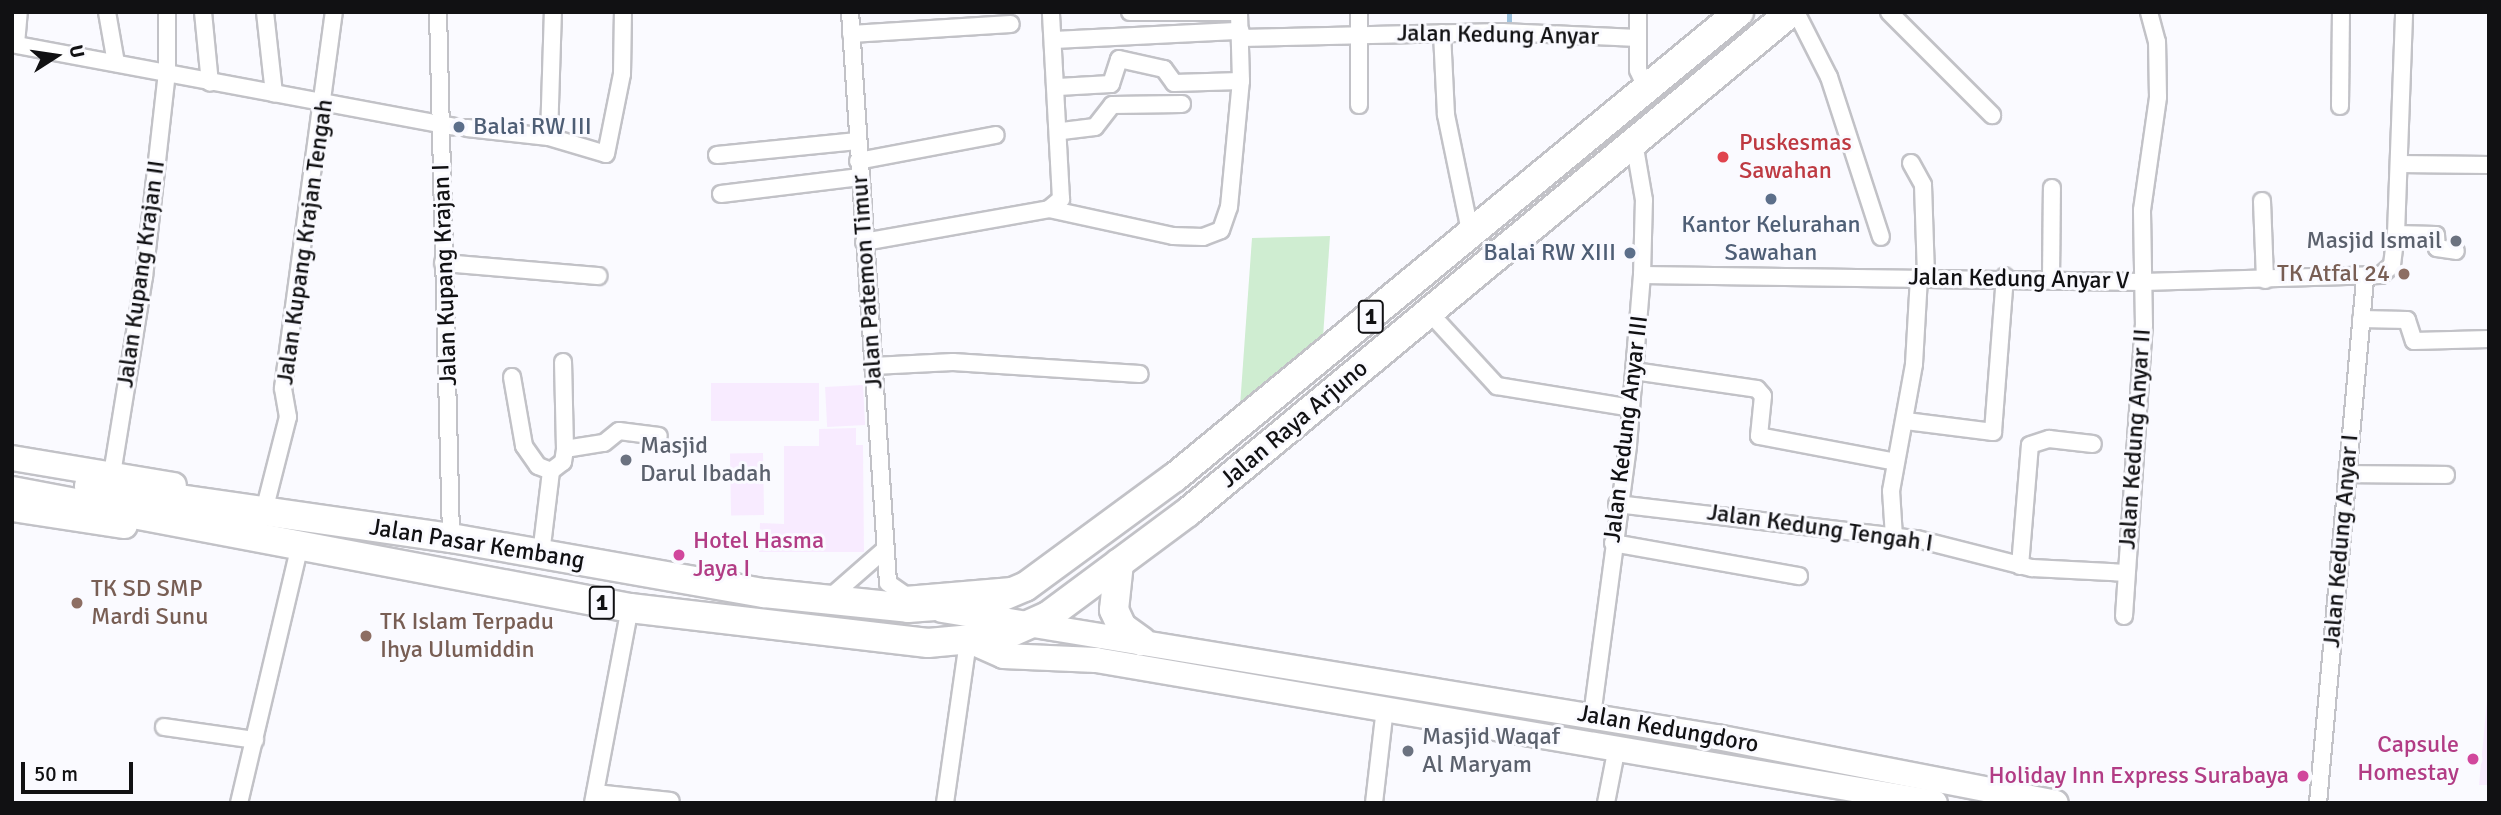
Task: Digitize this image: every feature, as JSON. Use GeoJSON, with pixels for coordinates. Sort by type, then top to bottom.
{"type":"FeatureCollection","features":[{"type":"Feature","properties":{"kind":"highway","name":"Jalan Raya Arjuno"},"geometry":{"type":"LineString","coordinates":[[931,608],[989,602],[1025,587],[1175,477],[1470,231],[1739,12]]}},
{"type":"Feature","properties":{"kind":"highway","name":"Jalan Raya Arjuno"},"geometry":{"type":"LineString","coordinates":[[970,642],[1030,627],[1188,512],[1502,247],[1794,12]]}},
{"type":"Feature","properties":{"kind":"highway"},"geometry":{"type":"LineString","coordinates":[[1470,231],[1482,241],[1502,247]]}},
{"type":"Feature","properties":{"kind":"highway"},"geometry":{"type":"LineString","coordinates":[[1468,276],[1472,259],[1470,231]]}},
{"type":"Feature","properties":{"kind":"highway","name":"1"},"geometry":{"type":"LineString","coordinates":[[12,473],[246,517]]}},
{"type":"Feature","properties":{"kind":"highway","name":"1"},"geometry":{"type":"LineString","coordinates":[[12,491],[95,488]]}},
{"type":"Feature","properties":{"kind":"highway","name":"Jalan Pasar Kembang"},"geometry":{"type":"LineString","coordinates":[[246,517],[451,538],[827,600],[931,608]]}},
{"type":"Feature","properties":{"kind":"highway","name":"Jalan Pasar Kembang"},"geometry":{"type":"LineString","coordinates":[[246,517],[300,544],[630,608],[849,636],[970,642]]}},
{"type":"Feature","properties":{"kind":"highway"},"geometry":{"type":"LineString","coordinates":[[1119,563],[1114,610],[1122,627],[1141,641]]}},
{"type":"Feature","properties":{"kind":"main road","name":"Jalan Pasar Kembang"},"geometry":{"type":"LineString","coordinates":[[12,458],[95,488],[220,494],[246,517],[206,539],[12,509]]}},
{"type":"Feature","properties":{"kind":"main road","name":"Jalan Pasar Kembang"},"geometry":{"type":"LineString","coordinates":[[931,608],[1030,627]]}},
{"type":"Feature","properties":{"kind":"main road","name":"Jalan Kedungdoro"},"geometry":{"type":"LineString","coordinates":[[1030,627],[1141,641],[1592,716],[2056,803]]}},
{"type":"Feature","properties":{"kind":"main road","name":"Jalan Kedungdoro"},"geometry":{"type":"LineString","coordinates":[[970,642],[1003,656],[1096,660],[1935,803]]}},
{"type":"Feature","properties":{"kind":"street"},"geometry":{"type":"LineString","coordinates":[[19,12],[14,44],[210,83],[452,126],[549,137],[606,154],[622,74],[623,12]]}},
{"type":"Feature","properties":{"kind":"street"},"geometry":{"type":"LineString","coordinates":[[107,12],[116,63]]}},
{"type":"Feature","properties":{"kind":"street","name":"Jalan Kupang Krajan II"},"geometry":{"type":"LineString","coordinates":[[95,488],[167,74],[167,12]]}},
{"type":"Feature","properties":{"kind":"street"},"geometry":{"type":"LineString","coordinates":[[203,12],[210,83]]}},
{"type":"Feature","properties":{"kind":"street"},"geometry":{"type":"LineString","coordinates":[[265,12],[274,94]]}},
{"type":"Feature","properties":{"kind":"street","name":"Jalan Kupang Krajan Tengah"},"geometry":{"type":"LineString","coordinates":[[246,517],[288,417],[283,388],[324,102],[334,12]]}},
{"type":"Feature","properties":{"kind":"street","name":"Jalan Kupang Krajan I"},"geometry":{"type":"LineString","coordinates":[[438,12],[452,126],[443,263],[451,538]]}},
{"type":"Feature","properties":{"kind":"street"},"geometry":{"type":"LineString","coordinates":[[549,137],[553,12]]}},
{"type":"Feature","properties":{"kind":"street","name":"Jalan Patemon Timur"},"geometry":{"type":"LineString","coordinates":[[850,12],[883,551],[888,583],[905,595],[1025,587]]}},
{"type":"Feature","properties":{"kind":"street"},"geometry":{"type":"LineString","coordinates":[[1049,209],[1063,188],[1062,131],[1051,12]]}},
{"type":"Feature","properties":{"kind":"street"},"geometry":{"type":"LineString","coordinates":[[863,242],[1049,209],[1135,230],[1212,236],[1227,220],[1241,81],[1239,12],[1130,12]]}},
{"type":"Feature","properties":{"kind":"street"},"geometry":{"type":"LineString","coordinates":[[1359,12],[1359,105]]}},
{"type":"Feature","properties":{"kind":"street"},"geometry":{"type":"LineString","coordinates":[[1638,12],[1638,70],[1647,89]]}},
{"type":"Feature","properties":{"kind":"street"},"geometry":{"type":"LineString","coordinates":[[1794,12],[1829,77],[1881,237]]}},
{"type":"Feature","properties":{"kind":"street"},"geometry":{"type":"LineString","coordinates":[[1889,12],[1992,115]]}},
{"type":"Feature","properties":{"kind":"street","name":"Jalan Kedung Anyar II"},"geometry":{"type":"LineString","coordinates":[[2124,616],[2143,282],[2142,210],[2158,97],[2157,42],[2149,12]]}},
{"type":"Feature","properties":{"kind":"street"},"geometry":{"type":"LineString","coordinates":[[2340,106],[2341,12]]}},
{"type":"Feature","properties":{"kind":"street"},"geometry":{"type":"LineString","coordinates":[[2404,12],[2396,234],[2436,235],[2437,248],[2456,251]]}},
{"type":"Feature","properties":{"kind":"street"},"geometry":{"type":"LineString","coordinates":[[851,34],[1011,24]]}},
{"type":"Feature","properties":{"kind":"street","name":"Jalan Kedung Anyar"},"geometry":{"type":"LineString","coordinates":[[1054,40],[1241,34],[1442,35],[1508,32],[1638,37]]}},
{"type":"Feature","properties":{"kind":"street"},"geometry":{"type":"LineString","coordinates":[[1442,35],[1446,115],[1470,231]]}},
{"type":"Feature","properties":{"kind":"street"},"geometry":{"type":"LineString","coordinates":[[1058,87],[1111,84],[1119,59],[1164,69],[1174,83],[1241,81]]}},
{"type":"Feature","properties":{"kind":"street"},"geometry":{"type":"LineString","coordinates":[[1062,131],[1095,127],[1118,104],[1182,104]]}},
{"type":"Feature","properties":{"kind":"street"},"geometry":{"type":"LineString","coordinates":[[721,194],[859,169],[996,135]]}},
{"type":"Feature","properties":{"kind":"street"},"geometry":{"type":"LineString","coordinates":[[717,155],[858,141]]}},
{"type":"Feature","properties":{"kind":"street","name":"Jalan Kedung Anyar III"},"geometry":{"type":"LineString","coordinates":[[1592,716],[1631,408],[1642,275],[1644,200],[1634,142]]}},
{"type":"Feature","properties":{"kind":"street"},"geometry":{"type":"LineString","coordinates":[[1894,537],[1896,462],[1906,421],[1922,276],[1923,185],[1911,163]]}},
{"type":"Feature","properties":{"kind":"street"},"geometry":{"type":"LineString","coordinates":[[2399,164],[2489,165]]}},
{"type":"Feature","properties":{"kind":"street"},"geometry":{"type":"LineString","coordinates":[[2050,278],[2052,188]]}},
{"type":"Feature","properties":{"kind":"street"},"geometry":{"type":"LineString","coordinates":[[2262,201],[2265,280]]}},
{"type":"Feature","properties":{"kind":"street","name":"Jalan Kedung Anyar V"},"geometry":{"type":"LineString","coordinates":[[1642,275],[2005,276],[2143,282],[2365,279],[2392,265],[2396,234]]}},
{"type":"Feature","properties":{"kind":"street"},"geometry":{"type":"LineString","coordinates":[[443,263],[598,276]]}},
{"type":"Feature","properties":{"kind":"street"},"geometry":{"type":"LineString","coordinates":[[1906,421],[1993,432],[2005,276]]}},
{"type":"Feature","properties":{"kind":"street","name":"Jalan Kedung Anyar I"},"geometry":{"type":"LineString","coordinates":[[2318,803],[2365,279]]}},
{"type":"Feature","properties":{"kind":"street"},"geometry":{"type":"LineString","coordinates":[[1428,311],[1497,386],[1631,408]]}},
{"type":"Feature","properties":{"kind":"street"},"geometry":{"type":"LineString","coordinates":[[2361,319],[2407,320],[2414,341],[2489,339]]}},
{"type":"Feature","properties":{"kind":"street"},"geometry":{"type":"LineString","coordinates":[[541,554],[551,471],[563,462],[565,449],[563,362]]}},
{"type":"Feature","properties":{"kind":"street"},"geometry":{"type":"LineString","coordinates":[[873,366],[953,362],[1140,374]]}},
{"type":"Feature","properties":{"kind":"street"},"geometry":{"type":"LineString","coordinates":[[1634,371],[1757,389],[1763,396],[1759,436],[1896,462]]}},
{"type":"Feature","properties":{"kind":"street"},"geometry":{"type":"LineString","coordinates":[[512,377],[524,446],[538,466],[551,471]]}},
{"type":"Feature","properties":{"kind":"street"},"geometry":{"type":"LineString","coordinates":[[565,449],[604,443],[619,431],[659,436]]}},
{"type":"Feature","properties":{"kind":"street","name":"Jalan Kedung Anyar II"},"geometry":{"type":"LineString","coordinates":[[2021,566],[2029,447],[2049,439],[2094,444]]}},
{"type":"Feature","properties":{"kind":"street"},"geometry":{"type":"LineString","coordinates":[[2347,474],[2446,475]]}},
{"type":"Feature","properties":{"kind":"street","name":"Jalan Kedung Tengah I"},"geometry":{"type":"LineString","coordinates":[[1617,504],[1894,537],[2021,566],[2126,573]]}},
{"type":"Feature","properties":{"kind":"street"},"geometry":{"type":"LineString","coordinates":[[1613,543],[1798,576]]}},
{"type":"Feature","properties":{"kind":"street"},"geometry":{"type":"LineString","coordinates":[[239,803],[300,544]]}},
{"type":"Feature","properties":{"kind":"street"},"geometry":{"type":"LineString","coordinates":[[827,600],[883,551]]}},
{"type":"Feature","properties":{"kind":"street"},"geometry":{"type":"LineString","coordinates":[[630,608],[594,798],[671,801]]}},
{"type":"Feature","properties":{"kind":"street"},"geometry":{"type":"LineString","coordinates":[[945,803],[970,642]]}},
{"type":"Feature","properties":{"kind":"street"},"geometry":{"type":"LineString","coordinates":[[1374,803],[1385,708]]}},
{"type":"Feature","properties":{"kind":"street"},"geometry":{"type":"LineString","coordinates":[[164,726],[255,740]]}},
{"type":"Feature","properties":{"kind":"street"},"geometry":{"type":"LineString","coordinates":[[1605,803],[1617,747]]}},
{"type":"Feature","properties":{"kind":"shaded area"},"geometry":{"type":"Polygon","coordinates":[[[711,383],[819,383],[819,421],[711,421],[711,383]]]}},
{"type":"Feature","properties":{"kind":"shaded area"},"geometry":{"type":"Polygon","coordinates":[[[863,385],[865,425],[827,427],[825,387],[863,385]]]}},
{"type":"Feature","properties":{"kind":"shaded area"},"geometry":{"type":"Polygon","coordinates":[[[856,428],[856,445],[863,445],[864,552],[759,552],[760,523],[784,524],[784,446],[819,446],[819,429],[856,428]]]}},
{"type":"Feature","properties":{"kind":"shaded area"},"geometry":{"type":"Polygon","coordinates":[[[763,453],[764,515],[731,516],[730,454],[763,453]]]}},
{"type":"Feature","properties":{"kind":"shaded area"},"geometry":{"type":"Polygon","coordinates":[[[2489,680],[2489,785],[2479,785],[2489,680]]]}},
{"type":"Feature","properties":{"kind":"green space"},"geometry":{"type":"Polygon","coordinates":[[[1330,236],[1323,337],[1240,406],[1252,238],[1330,236]]]}},
{"type":"Feature","properties":{"kind":"waterway"},"geometry":{"type":"LineString","coordinates":[[1509,12],[1509,29]]}},
{"type":"Feature","properties":{"kind":"place","name":"Balai RW III"},"geometry":{"type":"Point","coordinates":[459,127]}},
{"type":"Feature","properties":{"kind":"place","name":"Puskesmas Sawahan"},"geometry":{"type":"Point","coordinates":[1723,157]}},
{"type":"Feature","properties":{"kind":"place","name":"Kantor Kelurahan Sawahan"},"geometry":{"type":"Point","coordinates":[1771,199]}},
{"type":"Feature","properties":{"kind":"place","name":"Masjid Ismail"},"geometry":{"type":"Point","coordinates":[2456,241]}},
{"type":"Feature","properties":{"kind":"place","name":"Balai RW XIII"},"geometry":{"type":"Point","coordinates":[1630,253]}},
{"type":"Feature","properties":{"kind":"place","name":"TK Atfal 24"},"geometry":{"type":"Point","coordinates":[2404,274]}},
{"type":"Feature","properties":{"kind":"place","name":"Masjid Darul Ibadah"},"geometry":{"type":"Point","coordinates":[626,460]}},
{"type":"Feature","properties":{"kind":"place","name":"Hotel Hasma Jaya I"},"geometry":{"type":"Point","coordinates":[679,555]}},
{"type":"Feature","properties":{"kind":"place","name":"TK SD SMP Mardi Sunu"},"geometry":{"type":"Point","coordinates":[77,603]}},
{"type":"Feature","properties":{"kind":"place","name":"TK Islam Terpadu Ihya Ulumiddin"},"geometry":{"type":"Point","coordinates":[366,636]}},
{"type":"Feature","properties":{"kind":"place","name":"Masjid Waqaf Al Maryam"},"geometry":{"type":"Point","coordinates":[1408,751]}},
{"type":"Feature","properties":{"kind":"place","name":"Capsule Homestay"},"geometry":{"type":"Point","coordinates":[2473,759]}},
{"type":"Feature","properties":{"kind":"place","name":"Holiday Inn Express Surabaya"},"geometry":{"type":"Point","coordinates":[2303,776]}}]}
